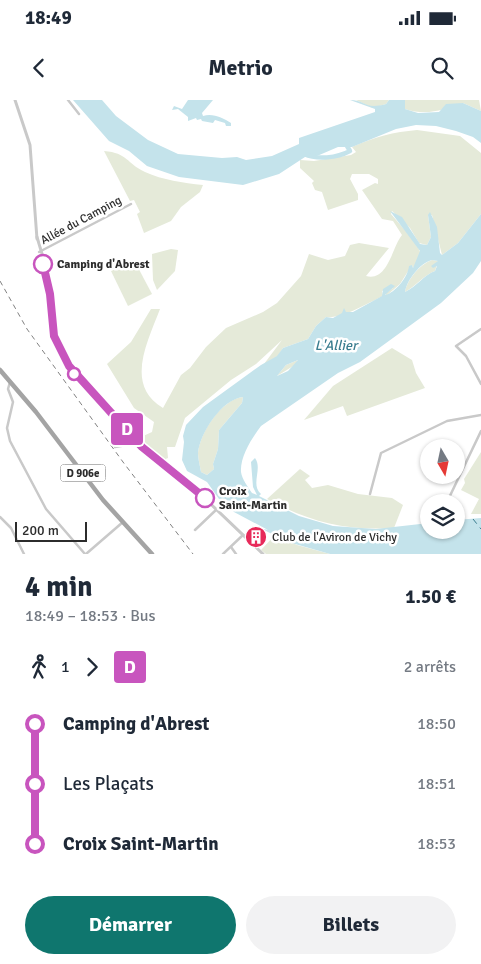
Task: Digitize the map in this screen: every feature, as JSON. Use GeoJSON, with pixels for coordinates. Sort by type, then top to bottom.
{"type":"FeatureCollection","features":[{"type":"Feature","properties":{"kind":"main road","name":"D 906e"},"geometry":{"type":"LineString","coordinates":[[0,370],[45,423],[98,494],[152,554]]}},
{"type":"Feature","properties":{"kind":"street"},"geometry":{"type":"LineString","coordinates":[[15,100],[30,145],[37,237],[49,286],[53,330],[62,355],[74,374],[138,443],[185,480],[263,554]]}},
{"type":"Feature","properties":{"kind":"street"},"geometry":{"type":"LineString","coordinates":[[68,100],[79,114]]}},
{"type":"Feature","properties":{"kind":"street","name":"Allée du Camping"},"geometry":{"type":"LineString","coordinates":[[40,252],[131,204]]}},
{"type":"Feature","properties":{"kind":"street"},"geometry":{"type":"LineString","coordinates":[[481,329],[456,346],[470,362],[481,384]]}},
{"type":"Feature","properties":{"kind":"street"},"geometry":{"type":"LineString","coordinates":[[10,382],[8,389],[13,402],[7,421],[10,442],[46,509],[86,554],[123,522]]}},
{"type":"Feature","properties":{"kind":"street"},"geometry":{"type":"LineString","coordinates":[[370,494],[381,453],[447,421],[481,415]]}},
{"type":"Feature","properties":{"kind":"street"},"geometry":{"type":"LineString","coordinates":[[451,494],[481,431]]}},
{"type":"Feature","properties":{"kind":"street"},"geometry":{"type":"LineString","coordinates":[[115,447],[138,443]]}},
{"type":"Feature","properties":{"kind":"street"},"geometry":{"type":"LineString","coordinates":[[195,530],[217,510]]}},
{"type":"Feature","properties":{"kind":"street"},"geometry":{"type":"LineString","coordinates":[[0,518],[11,528],[24,554]]}},
{"type":"Feature","properties":{"kind":"street"},"geometry":{"type":"LineString","coordinates":[[223,554],[243,535]]}},
{"type":"Feature","properties":{"kind":"street"},"geometry":{"type":"LineString","coordinates":[[231,547],[235,554]]}},
{"type":"Feature","properties":{"kind":"green space"},"geometry":{"type":"Polygon","coordinates":[[[356,100],[389,100],[386,104],[373,108],[356,100]]]}},
{"type":"Feature","properties":{"kind":"green space"},"geometry":{"type":"Polygon","coordinates":[[[405,100],[479,100],[481,111],[463,103],[435,111],[413,111],[405,109],[405,100]]]}},
{"type":"Feature","properties":{"kind":"green space"},"geometry":{"type":"Polygon","coordinates":[[[417,130],[460,136],[481,153],[481,214],[458,243],[442,255],[432,215],[428,215],[431,237],[427,245],[419,243],[410,228],[392,211],[391,214],[416,243],[421,254],[400,284],[386,296],[386,293],[393,288],[382,291],[383,296],[355,310],[340,316],[326,317],[316,326],[308,339],[283,348],[278,356],[264,364],[282,340],[256,364],[231,380],[185,418],[175,447],[167,447],[168,458],[163,460],[157,453],[143,446],[141,437],[152,432],[154,422],[134,408],[107,364],[131,342],[151,309],[160,309],[145,348],[142,375],[144,387],[151,398],[163,408],[181,375],[190,368],[206,347],[226,328],[263,312],[277,303],[301,276],[309,254],[328,260],[345,256],[350,245],[359,243],[389,248],[366,276],[379,274],[384,269],[402,235],[393,221],[382,219],[362,190],[375,183],[378,184],[378,179],[369,174],[352,174],[350,179],[358,194],[358,200],[328,210],[322,192],[315,190],[312,183],[314,181],[300,168],[300,160],[314,161],[351,155],[356,152],[352,147],[368,140],[417,130]]]}},
{"type":"Feature","properties":{"kind":"green space"},"geometry":{"type":"Polygon","coordinates":[[[104,151],[123,156],[139,169],[152,175],[173,181],[203,185],[200,192],[181,207],[171,221],[144,233],[137,214],[140,212],[134,200],[130,201],[104,151]]]}},
{"type":"Feature","properties":{"kind":"green space"},"geometry":{"type":"Polygon","coordinates":[[[171,249],[178,250],[175,271],[157,290],[153,280],[152,254],[171,249]]]}},
{"type":"Feature","properties":{"kind":"green space"},"geometry":{"type":"Polygon","coordinates":[[[134,260],[152,294],[128,306],[111,271],[134,260]]]}},
{"type":"Feature","properties":{"kind":"green space"},"geometry":{"type":"Polygon","coordinates":[[[432,260],[438,261],[435,271],[405,292],[408,282],[415,273],[432,260]]]}},
{"type":"Feature","properties":{"kind":"green space"},"geometry":{"type":"Polygon","coordinates":[[[392,348],[412,360],[416,373],[425,388],[347,416],[343,406],[304,420],[333,386],[392,348]]]}},
{"type":"Feature","properties":{"kind":"green space"},"geometry":{"type":"Polygon","coordinates":[[[298,360],[295,365],[277,376],[286,365],[298,360]]]}},
{"type":"Feature","properties":{"kind":"green space"},"geometry":{"type":"Polygon","coordinates":[[[243,397],[242,403],[219,430],[218,449],[213,464],[214,469],[207,475],[201,472],[198,453],[203,436],[213,418],[227,404],[243,397]]]}},
{"type":"Feature","properties":{"kind":"green space"},"geometry":{"type":"Polygon","coordinates":[[[481,452],[481,514],[471,514],[479,499],[461,490],[465,484],[465,477],[481,452]]]}},
{"type":"Feature","properties":{"kind":"green space"},"geometry":{"type":"Polygon","coordinates":[[[300,469],[310,476],[305,480],[312,488],[328,485],[358,494],[392,498],[403,505],[394,528],[360,528],[328,523],[298,514],[267,499],[300,469]]]}},
{"type":"Feature","properties":{"kind":"green space"},"geometry":{"type":"Polygon","coordinates":[[[275,535],[297,545],[330,554],[266,554],[261,550],[275,535]]]}},
{"type":"Feature","properties":{"kind":"water"},"geometry":{"type":"Polygon","coordinates":[[[73,100],[102,100],[116,116],[148,140],[178,154],[222,158],[237,157],[246,160],[272,156],[299,144],[299,138],[375,112],[375,109],[350,100],[379,106],[386,104],[389,100],[405,100],[405,109],[418,113],[439,112],[446,104],[463,103],[481,111],[481,143],[473,137],[456,131],[436,126],[416,125],[396,129],[352,147],[338,147],[317,156],[305,157],[279,174],[243,185],[179,177],[147,166],[129,151],[109,141],[73,100]]]}},
{"type":"Feature","properties":{"kind":"water"},"geometry":{"type":"Polygon","coordinates":[[[188,100],[213,100],[202,113],[203,116],[218,116],[231,123],[231,126],[226,126],[225,123],[215,120],[213,123],[202,121],[201,119],[197,120],[196,118],[188,121],[188,117],[178,109],[172,110],[174,106],[182,109],[188,100]]]}},
{"type":"Feature","properties":{"kind":"water","name":"L'Allier"},"geometry":{"type":"Polygon","coordinates":[[[390,211],[402,217],[420,244],[427,245],[431,237],[428,215],[430,212],[437,227],[440,253],[442,255],[458,243],[481,214],[481,261],[473,273],[441,303],[360,362],[338,373],[261,426],[250,442],[242,460],[241,472],[252,493],[257,495],[253,487],[251,462],[255,458],[258,467],[256,481],[261,494],[259,496],[299,516],[333,526],[376,529],[420,524],[420,539],[465,539],[465,519],[481,518],[481,554],[330,554],[288,542],[260,528],[268,530],[234,512],[219,499],[207,482],[187,471],[182,460],[183,436],[186,425],[203,407],[261,365],[277,356],[283,348],[308,339],[316,326],[326,317],[333,318],[342,313],[344,308],[346,312],[353,312],[382,296],[383,289],[391,284],[395,286],[385,295],[389,294],[404,279],[409,266],[412,265],[413,268],[420,251],[390,211]],[[432,260],[423,265],[408,282],[405,292],[435,271],[437,266],[433,268],[431,266],[438,261],[432,260]],[[298,360],[286,365],[277,376],[288,371],[298,360]],[[243,397],[227,404],[213,418],[203,436],[198,453],[201,472],[207,475],[214,469],[213,464],[218,449],[219,430],[242,403],[243,397]]]}},
{"type":"Feature","properties":{"kind":"waterway"},"geometry":{"type":"LineString","coordinates":[[304,154],[321,158],[339,155],[350,151],[347,146],[349,143]]}},
{"type":"Feature","properties":{"kind":"ferry route"},"geometry":{"type":"LineString","coordinates":[[473,519],[481,529]]}},
{"type":"Feature","properties":{"kind":"railway"},"geometry":{"type":"LineString","coordinates":[[0,281],[27,329],[123,462],[193,554]]}},
{"type":"Feature","properties":{"kind":"bus line","name":"D"},"geometry":{"type":"LineString","coordinates":[[43,264],[49,286],[54,336],[58,348],[74,374],[120,421],[142,447],[205,498]]}},
{"type":"Feature","properties":{"kind":"place","name":"Camping d'Abrest"},"geometry":{"type":"Point","coordinates":[43,264]}},
{"type":"Feature","properties":{"kind":"place","name":"Croix Saint-Martin"},"geometry":{"type":"Point","coordinates":[205,498]}},
{"type":"Feature","properties":{"kind":"place","name":"Club de l'Aviron de Vichy"},"geometry":{"type":"Point","coordinates":[256,537]}}]}
